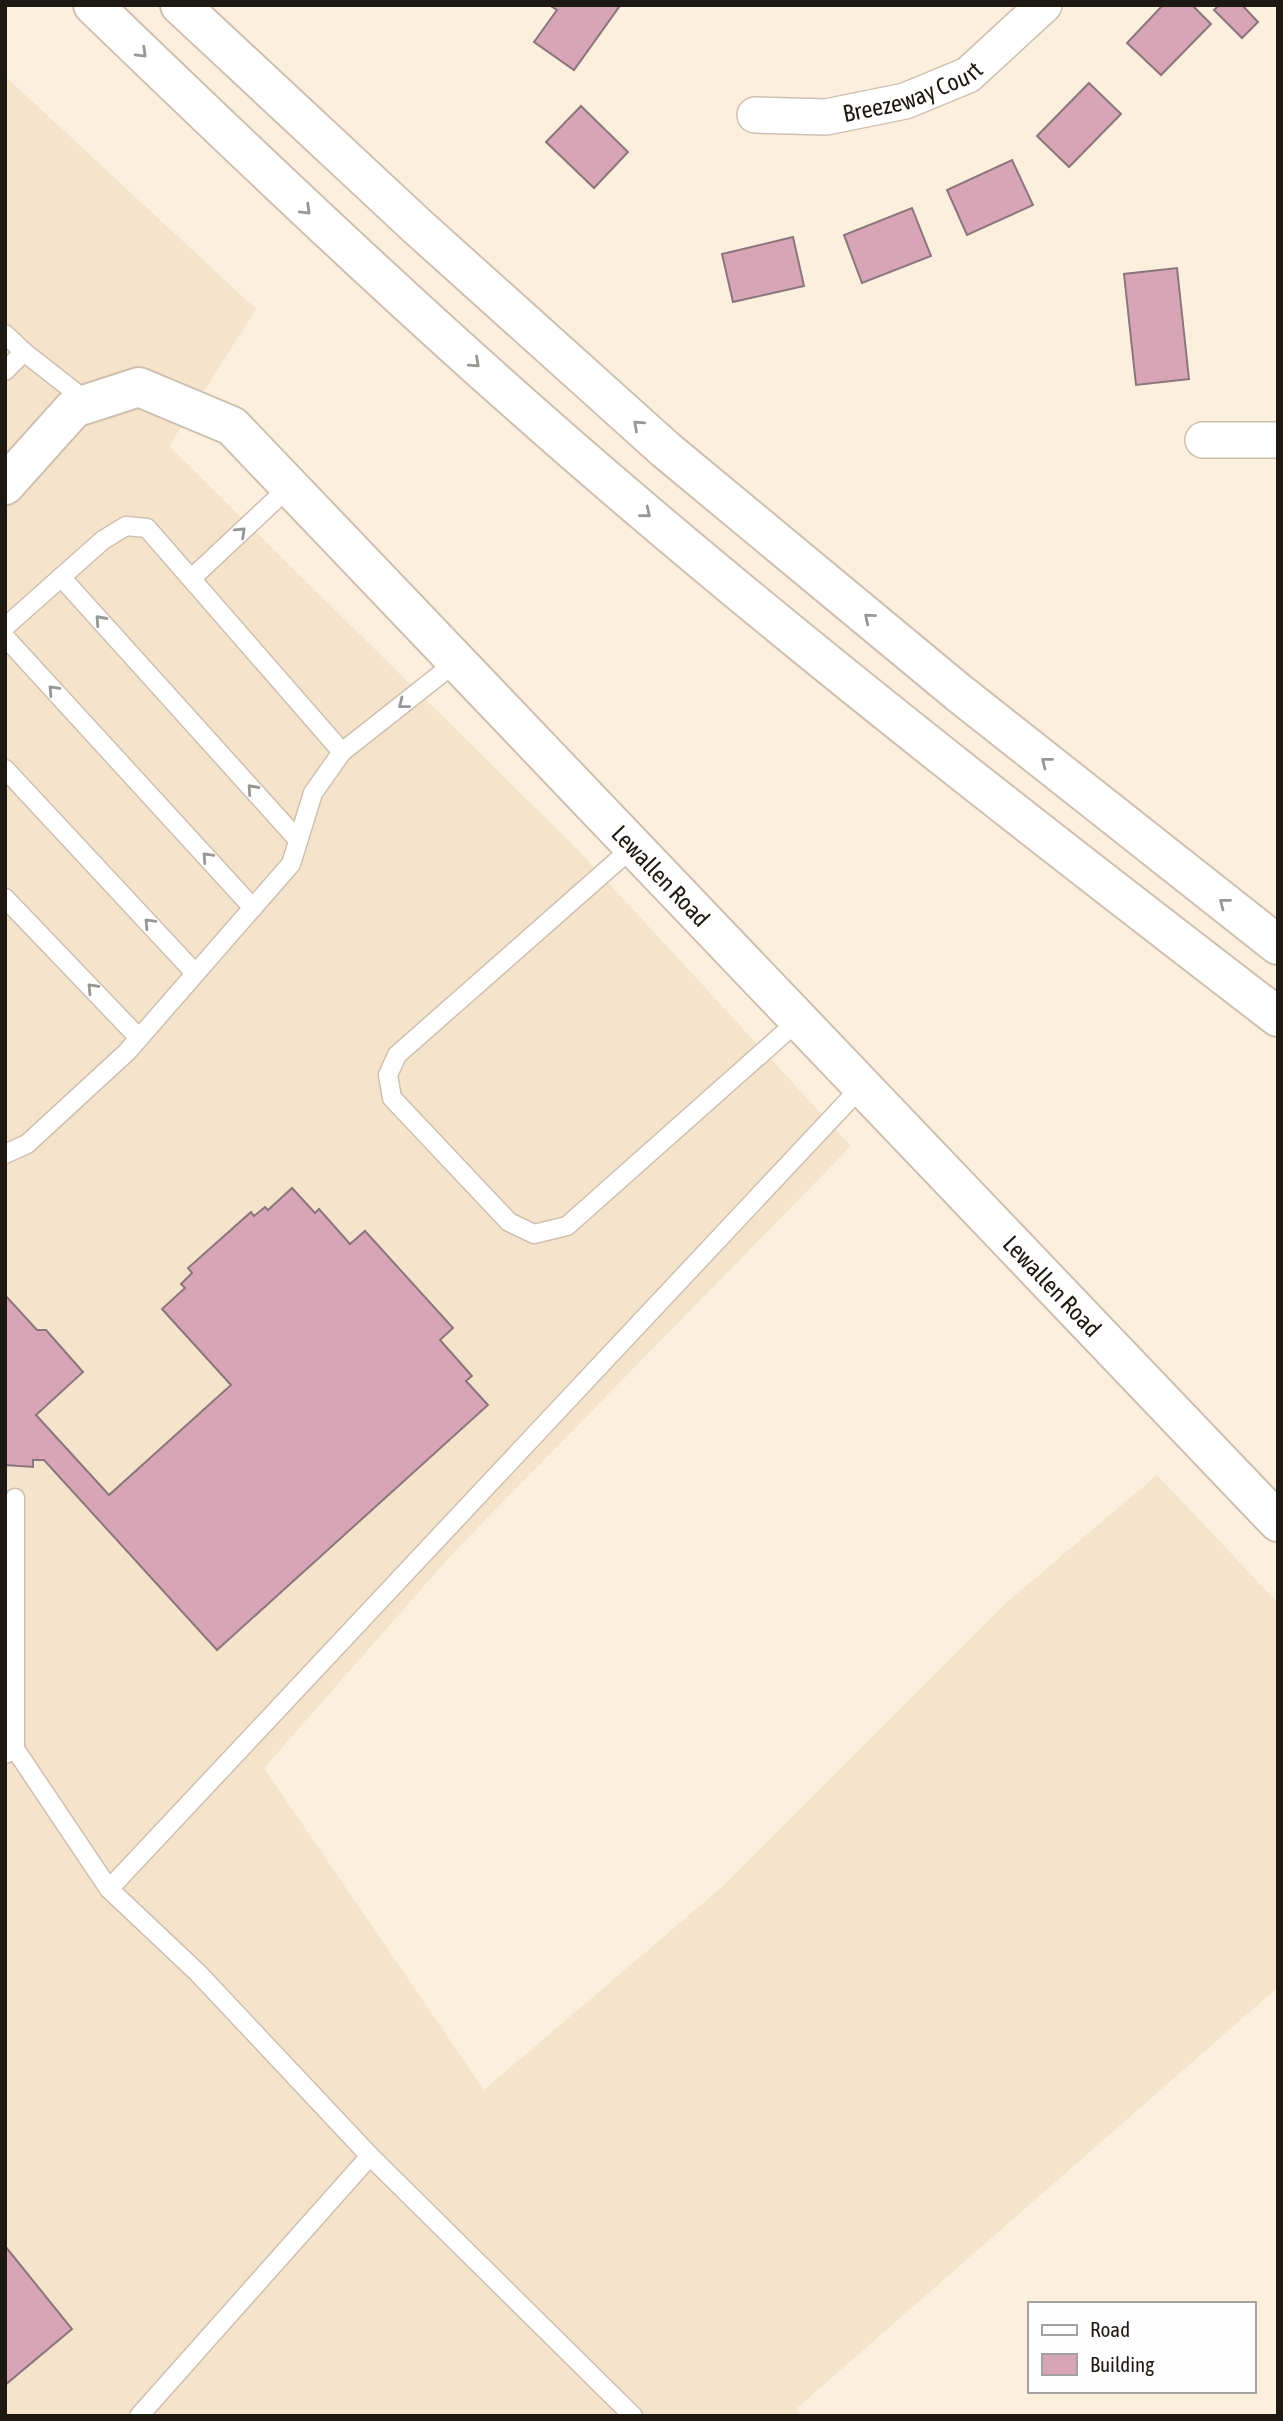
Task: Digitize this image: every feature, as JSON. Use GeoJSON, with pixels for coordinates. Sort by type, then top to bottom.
{"type":"FeatureCollection","features":[{"type":"Feature","properties":{"kind":"main road"},"geometry":{"type":"LineString","coordinates":[[93,5],[349,251],[635,504],[1033,829],[1278,1017]]}},
{"type":"Feature","properties":{"kind":"main road"},"geometry":{"type":"LineString","coordinates":[[180,5],[417,226],[666,450],[959,693],[1278,945]]}},
{"type":"Feature","properties":{"kind":"main road","name":"Lewallen Road"},"geometry":{"type":"LineString","coordinates":[[5,485],[74,408],[139,387],[232,426],[1278,1522]]}},
{"type":"Feature","properties":{"kind":"street","name":"Breezeway Court"},"geometry":{"type":"LineString","coordinates":[[755,115],[826,117],[905,101],[968,75],[1044,5]]}},
{"type":"Feature","properties":{"kind":"street"},"geometry":{"type":"LineString","coordinates":[[1203,440],[1278,440]]}},
{"type":"Feature","properties":{"kind":"lane"},"geometry":{"type":"LineString","coordinates":[[5,334],[89,403]]}},
{"type":"Feature","properties":{"kind":"lane"},"geometry":{"type":"LineString","coordinates":[[5,371],[24,352]]}},
{"type":"Feature","properties":{"kind":"lane"},"geometry":{"type":"LineString","coordinates":[[193,577],[289,487]]}},
{"type":"Feature","properties":{"kind":"lane"},"geometry":{"type":"LineString","coordinates":[[5,627],[103,540],[126,526],[147,528],[193,577],[342,752]]}},
{"type":"Feature","properties":{"kind":"lane"},"geometry":{"type":"LineString","coordinates":[[61,577],[298,840]]}},
{"type":"Feature","properties":{"kind":"lane"},"geometry":{"type":"LineString","coordinates":[[5,637],[253,908]]}},
{"type":"Feature","properties":{"kind":"lane"},"geometry":{"type":"LineString","coordinates":[[5,1154],[27,1144],[139,1038],[291,864],[313,793],[342,752],[456,662]]}},
{"type":"Feature","properties":{"kind":"lane"},"geometry":{"type":"LineString","coordinates":[[5,769],[195,973]]}},
{"type":"Feature","properties":{"kind":"lane"},"geometry":{"type":"LineString","coordinates":[[633,847],[397,1055],[388,1075],[392,1098],[509,1222],[534,1234],[567,1227],[799,1020]]}},
{"type":"Feature","properties":{"kind":"lane"},"geometry":{"type":"LineString","coordinates":[[5,898],[139,1038]]}},
{"type":"Feature","properties":{"kind":"lane"},"geometry":{"type":"LineString","coordinates":[[109,1889],[862,1086]]}},
{"type":"Feature","properties":{"kind":"lane"},"geometry":{"type":"LineString","coordinates":[[15,1498],[10,1751],[109,1889],[198,1973],[370,2157],[633,2416]]}},
{"type":"Feature","properties":{"kind":"lane"},"geometry":{"type":"LineString","coordinates":[[139,2416],[370,2157]]}},
{"type":"Feature","properties":{"kind":"shaded area"},"geometry":{"type":"Polygon","coordinates":[[[5,76],[256,309],[169,446],[581,853],[851,1146],[454,1552],[264,1768],[484,2090],[723,1886],[1006,1603],[1157,1475],[1278,1603],[1278,1987],[796,2409],[801,2416],[5,2416],[5,76]]]}},
{"type":"Feature","properties":{"kind":"building"},"geometry":{"type":"Polygon","coordinates":[[[549,5],[619,7],[574,70],[534,42],[557,10],[549,5]]]}},
{"type":"Feature","properties":{"kind":"building"},"geometry":{"type":"Polygon","coordinates":[[[1163,5],[1192,5],[1211,24],[1161,75],[1127,43],[1163,5]]]}},
{"type":"Feature","properties":{"kind":"building"},"geometry":{"type":"Polygon","coordinates":[[[1219,5],[1242,5],[1258,22],[1242,38],[1214,10],[1219,5]]]}},
{"type":"Feature","properties":{"kind":"building"},"geometry":{"type":"Polygon","coordinates":[[[1089,83],[1121,114],[1069,167],[1037,136],[1089,83]]]}},
{"type":"Feature","properties":{"kind":"building"},"geometry":{"type":"Polygon","coordinates":[[[581,106],[628,152],[594,188],[546,142],[581,106]]]}},
{"type":"Feature","properties":{"kind":"building"},"geometry":{"type":"Polygon","coordinates":[[[1012,160],[1033,205],[967,235],[947,190],[1012,160]]]}},
{"type":"Feature","properties":{"kind":"building"},"geometry":{"type":"Polygon","coordinates":[[[912,208],[931,256],[862,283],[844,235],[912,208]]]}},
{"type":"Feature","properties":{"kind":"building"},"geometry":{"type":"Polygon","coordinates":[[[793,237],[804,286],[733,302],[722,254],[793,237]]]}},
{"type":"Feature","properties":{"kind":"building"},"geometry":{"type":"Polygon","coordinates":[[[1177,268],[1189,379],[1136,385],[1124,274],[1177,268]]]}},
{"type":"Feature","properties":{"kind":"building"},"geometry":{"type":"Polygon","coordinates":[[[292,1188],[315,1213],[319,1209],[350,1244],[365,1231],[453,1328],[440,1340],[472,1376],[466,1381],[488,1405],[217,1650],[44,1460],[33,1460],[33,1467],[5,1465],[5,1295],[37,1330],[46,1330],[83,1372],[36,1415],[109,1495],[231,1385],[162,1309],[185,1288],[181,1284],[192,1273],[188,1268],[251,1212],[254,1216],[265,1207],[268,1210],[292,1188]]]}},
{"type":"Feature","properties":{"kind":"building"},"geometry":{"type":"Polygon","coordinates":[[[5,2246],[72,2329],[5,2385],[5,2246]]]}}]}
